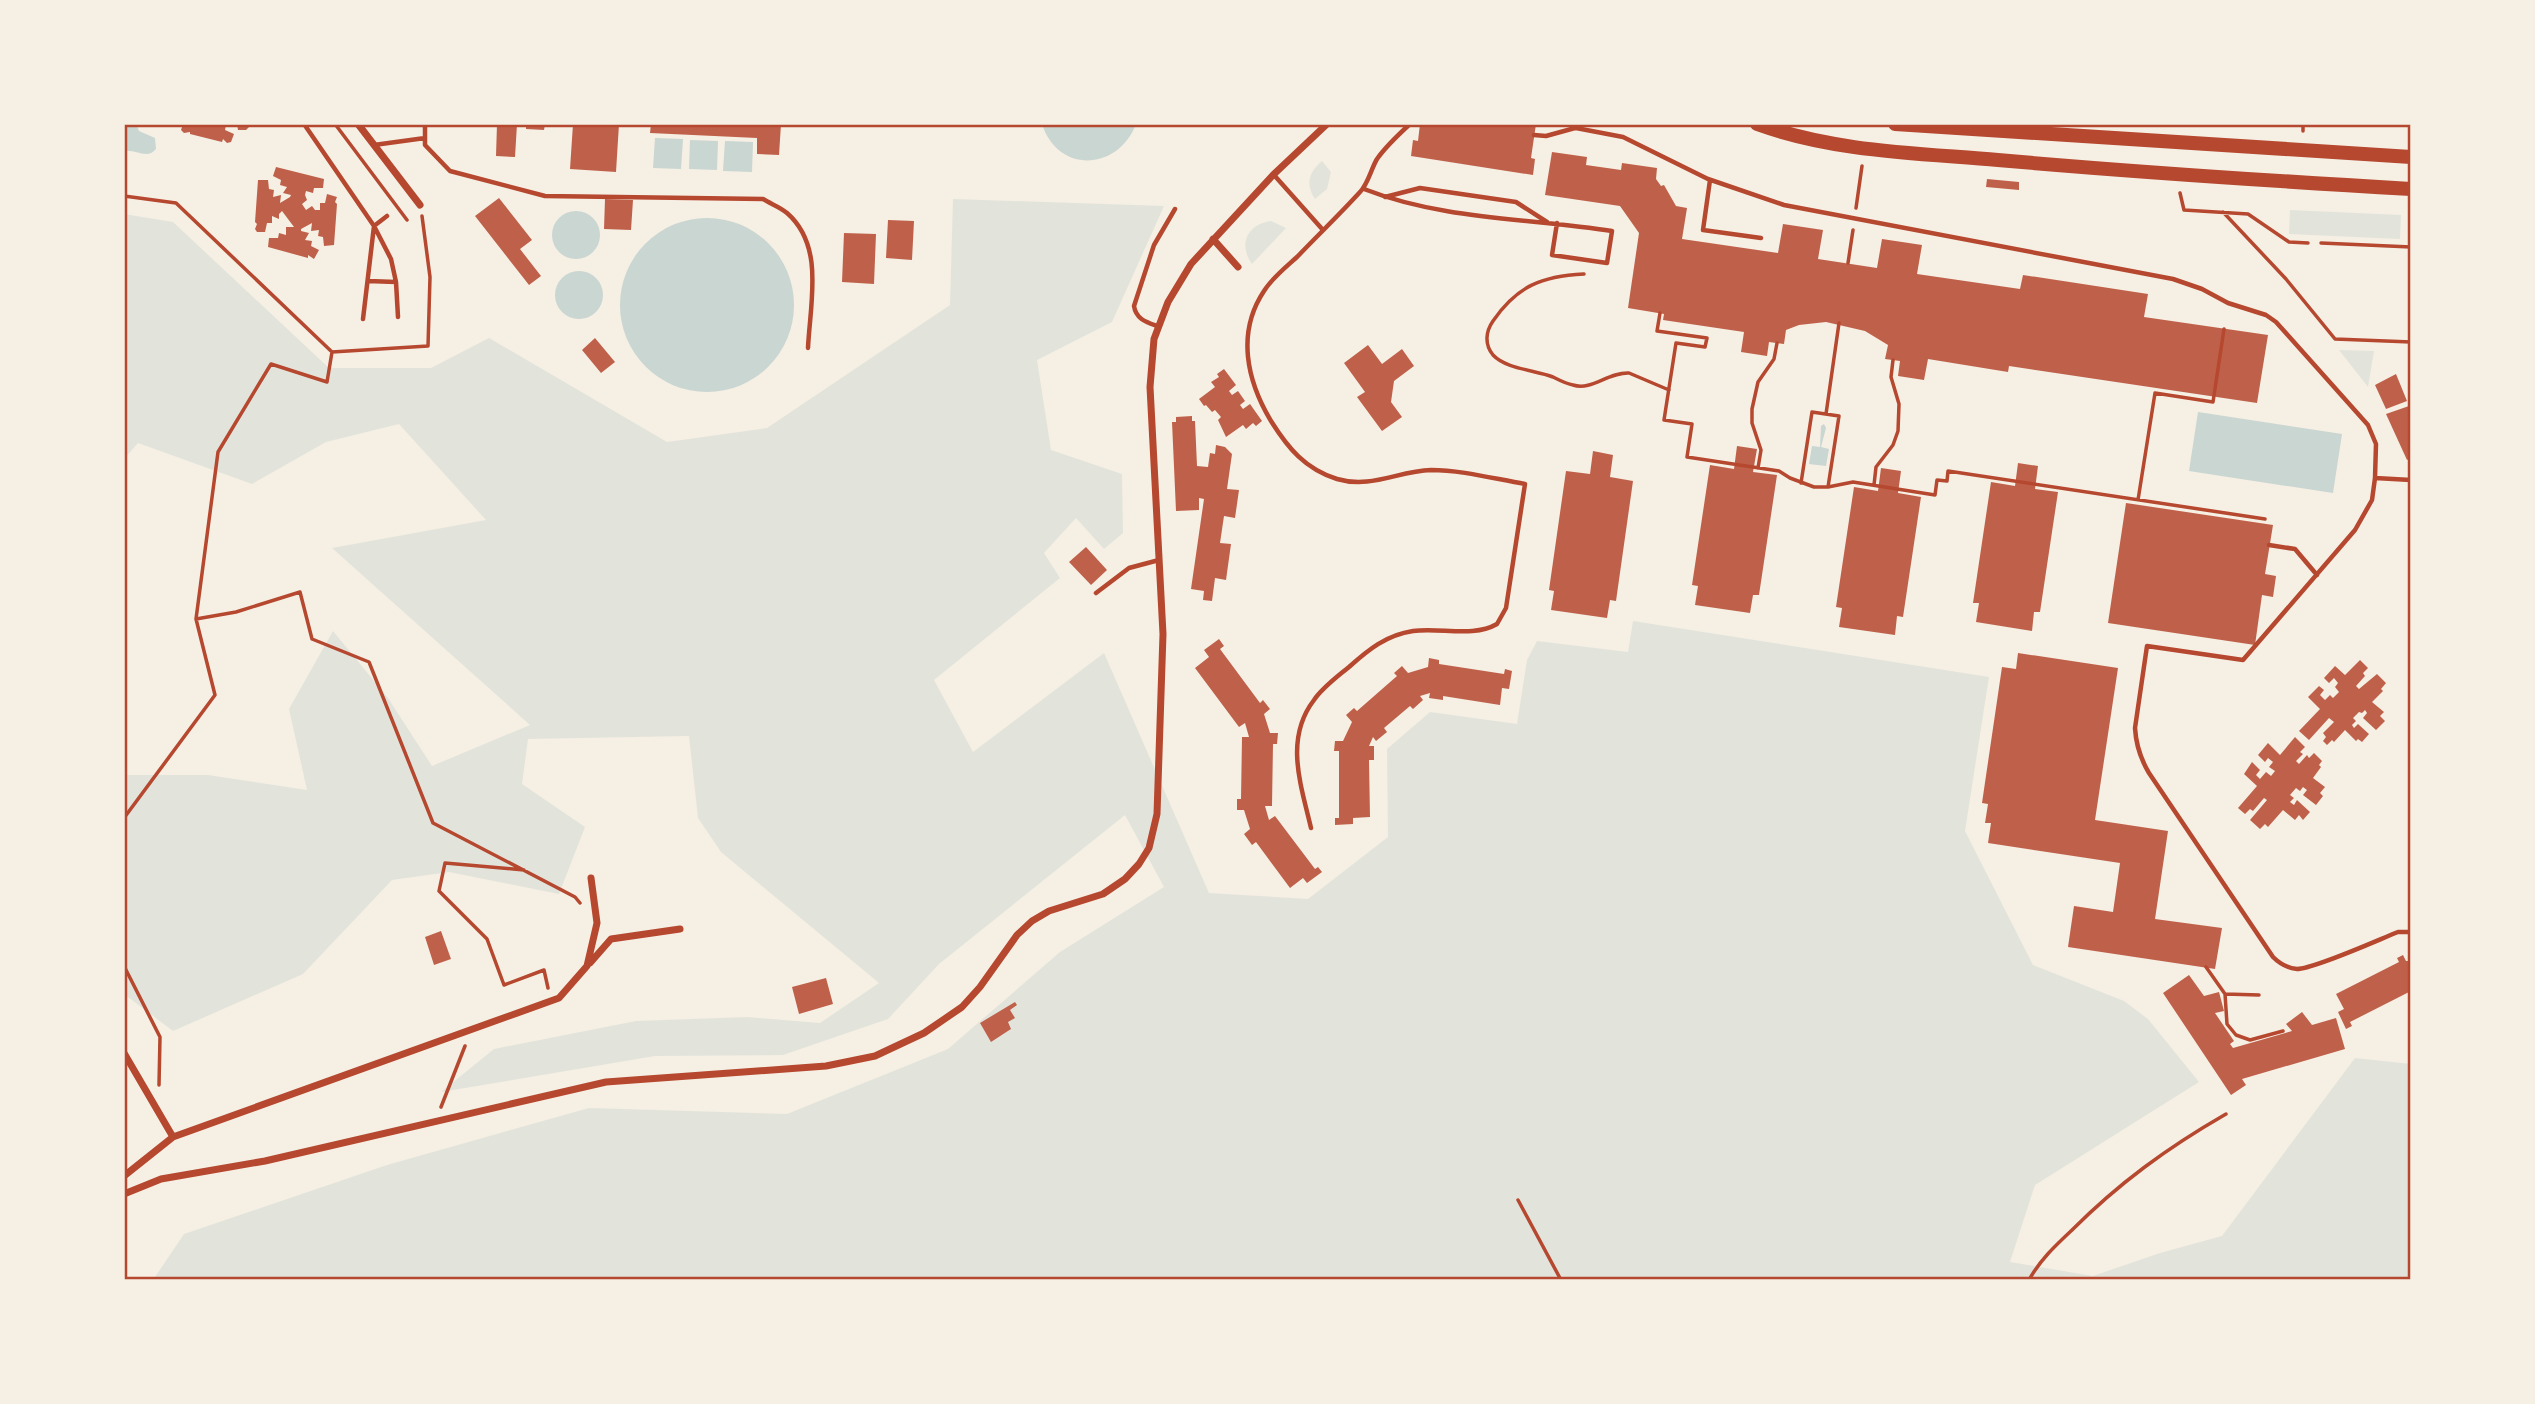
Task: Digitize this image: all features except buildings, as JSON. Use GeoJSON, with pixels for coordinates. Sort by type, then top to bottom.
{"type":"FeatureCollection","features":[{"type":"Feature","properties":{"kind":"main road"},"geometry":{"type":"LineString","coordinates":[[1757,124],[1822,143],[1905,153],[2180,175],[2411,189]]}},
{"type":"Feature","properties":{"kind":"main road"},"geometry":{"type":"LineString","coordinates":[[1895,124],[2411,157]]}},
{"type":"Feature","properties":{"kind":"street"},"geometry":{"type":"LineString","coordinates":[[358,124],[420,205]]}},
{"type":"Feature","properties":{"kind":"street"},"geometry":{"type":"LineString","coordinates":[[124,1194],[161,1179],[265,1161],[606,1082],[848,1063],[891,1050],[950,1016],[971,997],[1017,935],[1032,920],[1049,911],[1110,890],[1134,871],[1149,848],[1157,814],[1163,670],[1150,367],[1157,326],[1179,282],[1213,239],[1273,175],[1327,124]]}},
{"type":"Feature","properties":{"kind":"street"},"geometry":{"type":"LineString","coordinates":[[1213,239],[1238,267]]}},
{"type":"Feature","properties":{"kind":"street"},"geometry":{"type":"LineString","coordinates":[[587,966],[597,923],[591,878]]}},
{"type":"Feature","properties":{"kind":"street"},"geometry":{"type":"LineString","coordinates":[[124,1176],[173,1137],[551,1003],[559,998],[611,939],[680,929]]}},
{"type":"Feature","properties":{"kind":"street"},"geometry":{"type":"LineString","coordinates":[[124,1053],[173,1137]]}},
{"type":"Feature","properties":{"kind":"lane"},"geometry":{"type":"LineString","coordinates":[[304,124],[374,226],[391,258],[396,282],[398,317]]}},
{"type":"Feature","properties":{"kind":"lane"},"geometry":{"type":"LineString","coordinates":[[425,124],[425,145],[450,171],[545,196],[763,199],[786,212],[802,230],[811,251],[808,348]]}},
{"type":"Feature","properties":{"kind":"lane"},"geometry":{"type":"LineString","coordinates":[[1311,828],[1296,756],[1300,727],[1310,707],[1323,689],[1362,656],[1393,636],[1417,630],[1479,631],[1497,624],[1506,608],[1525,484],[1431,470],[1407,473],[1382,481],[1353,482],[1326,475],[1301,460],[1291,450],[1256,394],[1248,364],[1248,333],[1254,310],[1265,290],[1364,189],[1383,150],[1410,124]]}},
{"type":"Feature","properties":{"kind":"lane"},"geometry":{"type":"LineString","coordinates":[[1570,124],[1576,128],[1623,137],[1710,180],[1746,193],[1824,214],[2173,279],[2202,289],[2228,303],[2266,315],[2286,330],[2368,425],[2376,444],[2372,499],[2355,530],[2243,660],[2147,646],[2135,728],[2139,751],[2149,773],[2279,963],[2287,967],[2305,968],[2398,932],[2411,932]]}},
{"type":"Feature","properties":{"kind":"lane"},"geometry":{"type":"LineString","coordinates":[[1534,135],[1546,136],[1576,128]]}},
{"type":"Feature","properties":{"kind":"lane"},"geometry":{"type":"LineString","coordinates":[[374,145],[425,138]]}},
{"type":"Feature","properties":{"kind":"lane"},"geometry":{"type":"LineString","coordinates":[[1273,175],[1323,230]]}},
{"type":"Feature","properties":{"kind":"lane"},"geometry":{"type":"LineString","coordinates":[[1710,180],[1703,230],[1761,238]]}},
{"type":"Feature","properties":{"kind":"lane"},"geometry":{"type":"LineString","coordinates":[[1384,197],[1420,188],[1516,202],[1548,222]]}},
{"type":"Feature","properties":{"kind":"lane"},"geometry":{"type":"LineString","coordinates":[[1364,189],[1418,207],[1514,221],[1548,222],[1557,223],[1612,231],[1607,263],[1552,255],[1557,223]]}},
{"type":"Feature","properties":{"kind":"lane"},"geometry":{"type":"LineString","coordinates":[[1157,326],[1137,316],[1134,306],[1150,253],[1175,209]]}},
{"type":"Feature","properties":{"kind":"lane"},"geometry":{"type":"LineString","coordinates":[[363,319],[374,226],[387,216]]}},
{"type":"Feature","properties":{"kind":"lane"},"geometry":{"type":"LineString","coordinates":[[368,281],[396,282]]}},
{"type":"Feature","properties":{"kind":"lane"},"geometry":{"type":"LineString","coordinates":[[2375,478],[2411,480]]}},
{"type":"Feature","properties":{"kind":"lane"},"geometry":{"type":"LineString","coordinates":[[2269,545],[2295,549],[2317,575]]}},
{"type":"Feature","properties":{"kind":"lane"},"geometry":{"type":"LineString","coordinates":[[1096,593],[1129,568],[1160,559]]}},
{"type":"Feature","properties":{"kind":"path"},"geometry":{"type":"LineString","coordinates":[[335,124],[407,220]]}},
{"type":"Feature","properties":{"kind":"path"},"geometry":{"type":"LineString","coordinates":[[2303,124],[2303,131]]}},
{"type":"Feature","properties":{"kind":"path"},"geometry":{"type":"LineString","coordinates":[[2180,193],[2184,209],[2248,214],[2289,242],[2308,243]]}},
{"type":"Feature","properties":{"kind":"path"},"geometry":{"type":"LineString","coordinates":[[124,196],[176,203],[332,352],[428,346],[430,277],[420,205]]}},
{"type":"Feature","properties":{"kind":"path"},"geometry":{"type":"LineString","coordinates":[[2222,212],[2286,279],[2335,339],[2411,342]]}},
{"type":"Feature","properties":{"kind":"path"},"geometry":{"type":"LineString","coordinates":[[2321,243],[2411,247]]}},
{"type":"Feature","properties":{"kind":"path"},"geometry":{"type":"LineString","coordinates":[[1584,274],[1550,278],[1507,300],[1488,327],[1488,345],[1491,352],[1503,362],[1571,385],[1586,386],[1608,375],[1622,372],[1669,390]]}},
{"type":"Feature","properties":{"kind":"path"},"geometry":{"type":"LineString","coordinates":[[1660,313],[1657,331],[1707,338],[1705,347],[1676,342],[1664,420],[1692,424],[1687,457],[1779,471],[1801,483],[1828,487],[1853,482],[1935,495],[1937,480],[1947,481],[1948,471],[2265,519]]}},
{"type":"Feature","properties":{"kind":"path"},"geometry":{"type":"LineString","coordinates":[[1826,414],[1839,323]]}},
{"type":"Feature","properties":{"kind":"path"},"geometry":{"type":"LineString","coordinates":[[2138,500],[2155,393],[2213,402],[2224,329]]}},
{"type":"Feature","properties":{"kind":"path"},"geometry":{"type":"LineString","coordinates":[[1758,468],[1761,450],[1752,423],[1752,409],[1758,382],[1774,359],[1777,343]]}},
{"type":"Feature","properties":{"kind":"path"},"geometry":{"type":"LineString","coordinates":[[124,818],[215,695],[196,619],[218,452],[271,363],[327,382],[332,352]]}},
{"type":"Feature","properties":{"kind":"path"},"geometry":{"type":"LineString","coordinates":[[1874,485],[1877,467],[1893,444],[1898,431],[1899,404],[1891,377],[1893,360]]}},
{"type":"Feature","properties":{"kind":"path"},"geometry":{"type":"LineString","coordinates":[[1801,483],[1812,412],[1826,414],[1839,416],[1828,487]]}},
{"type":"Feature","properties":{"kind":"path"},"geometry":{"type":"LineString","coordinates":[[196,619],[236,612],[300,592],[312,639],[369,662],[433,823],[575,897],[597,923]]}},
{"type":"Feature","properties":{"kind":"path"},"geometry":{"type":"LineString","coordinates":[[526,870],[445,863],[439,891],[487,939],[504,985],[544,970],[551,1003]]}},
{"type":"Feature","properties":{"kind":"path"},"geometry":{"type":"LineString","coordinates":[[124,966],[160,1037],[159,1114]]}},
{"type":"Feature","properties":{"kind":"path"},"geometry":{"type":"LineString","coordinates":[[2206,967],[2225,994],[2227,1024],[2236,1035],[2250,1040],[2283,1031]]}},
{"type":"Feature","properties":{"kind":"path"},"geometry":{"type":"LineString","coordinates":[[2225,994],[2259,995]]}},
{"type":"Feature","properties":{"kind":"path"},"geometry":{"type":"LineString","coordinates":[[435,1122],[471,1031]]}},
{"type":"Feature","properties":{"kind":"path"},"geometry":{"type":"LineString","coordinates":[[2029,1280],[2039,1262],[2106,1196],[2176,1143],[2226,1114]]}},
{"type":"Feature","properties":{"kind":"path"},"geometry":{"type":"LineString","coordinates":[[1518,1200],[1561,1280]]}},
{"type":"Feature","properties":{"kind":"shaded area"},"geometry":{"type":"Polygon","coordinates":[[[124,124],[136,124],[139,131],[155,138],[156,149],[149,154],[124,151],[124,124]]]}},
{"type":"Feature","properties":{"kind":"shaded area"},"geometry":{"type":"Polygon","coordinates":[[[1042,124],[1136,124],[1127,140],[1116,151],[1103,158],[1088,160],[1061,152],[1050,140],[1042,124]]]}},
{"type":"Feature","properties":{"kind":"shaded area"},"geometry":{"type":"Polygon","coordinates":[[[655,138],[683,139],[681,169],[653,168],[655,138]]]}},
{"type":"Feature","properties":{"kind":"shaded area"},"geometry":{"type":"Polygon","coordinates":[[[690,140],[718,141],[717,170],[689,169],[690,140]]]}},
{"type":"Feature","properties":{"kind":"shaded area"},"geometry":{"type":"Polygon","coordinates":[[[725,141],[753,142],[752,172],[723,171],[725,141]]]}},
{"type":"Feature","properties":{"kind":"shaded area"},"geometry":{"type":"Polygon","coordinates":[[[1322,161],[1331,172],[1327,189],[1315,199],[1309,183],[1314,169],[1322,161]]]}},
{"type":"Feature","properties":{"kind":"shaded area"},"geometry":{"type":"Polygon","coordinates":[[[953,199],[1164,206],[1112,322],[1037,360],[1051,450],[1122,474],[1123,533],[1104,549],[1076,518],[1044,553],[1060,578],[934,680],[973,752],[1104,653],[1209,893],[1308,899],[1388,837],[1387,749],[1430,712],[1517,724],[1527,660],[1537,641],[1628,652],[1633,621],[1989,677],[1965,831],[2033,965],[2124,1001],[2148,1019],[2199,1082],[2035,1185],[2010,1262],[2093,1276],[2160,1253],[2222,1236],[2355,1058],[2411,1064],[2411,1280],[153,1280],[184,1234],[387,1165],[589,1108],[787,1114],[948,1049],[1060,952],[1164,887],[1125,815],[939,964],[888,1019],[783,1055],[655,1056],[441,1092],[494,1049],[636,1021],[747,1017],[820,1023],[879,983],[721,852],[698,818],[689,736],[528,739],[522,784],[585,827],[559,894],[449,872],[392,880],[303,974],[173,1031],[124,994],[124,775],[208,775],[307,790],[289,709],[333,631],[388,698],[432,766],[530,725],[332,548],[486,520],[399,424],[326,442],[252,484],[138,443],[124,459],[124,214],[173,222],[329,368],[431,368],[489,338],[667,442],[767,428],[950,305],[953,199]]]}},
{"type":"Feature","properties":{"kind":"shaded area"},"geometry":{"type":"Polygon","coordinates":[[[2290,210],[2401,215],[2400,239],[2289,234],[2290,210]]]}},
{"type":"Feature","properties":{"kind":"shaded area"},"geometry":{"type":"Polygon","coordinates":[[[576,211],[593,218],[600,235],[593,252],[576,259],[559,252],[552,235],[559,218],[576,211]]]}},
{"type":"Feature","properties":{"kind":"shaded area"},"geometry":{"type":"Polygon","coordinates":[[[707,218],[740,224],[769,243],[788,272],[794,305],[788,338],[769,367],[740,386],[707,392],[674,386],[645,367],[626,338],[620,305],[626,272],[645,243],[674,224],[707,218]]]}},
{"type":"Feature","properties":{"kind":"shaded area"},"geometry":{"type":"Polygon","coordinates":[[[1271,221],[1286,228],[1252,264],[1246,250],[1247,236],[1256,226],[1271,221]]]}},
{"type":"Feature","properties":{"kind":"shaded area"},"geometry":{"type":"Polygon","coordinates":[[[579,271],[596,278],[603,295],[596,312],[579,319],[562,312],[555,295],[562,278],[579,271]]]}},
{"type":"Feature","properties":{"kind":"shaded area"},"geometry":{"type":"Polygon","coordinates":[[[2339,350],[2374,351],[2368,387],[2339,350]]]}},
{"type":"Feature","properties":{"kind":"shaded area"},"geometry":{"type":"Polygon","coordinates":[[[2198,412],[2342,434],[2333,493],[2189,471],[2198,412]]]}},
{"type":"Feature","properties":{"kind":"shaded area"},"geometry":{"type":"Polygon","coordinates":[[[1824,424],[1826,428],[1821,447],[1829,449],[1826,466],[1809,464],[1812,446],[1820,447],[1821,426],[1824,424]]]}}]}
